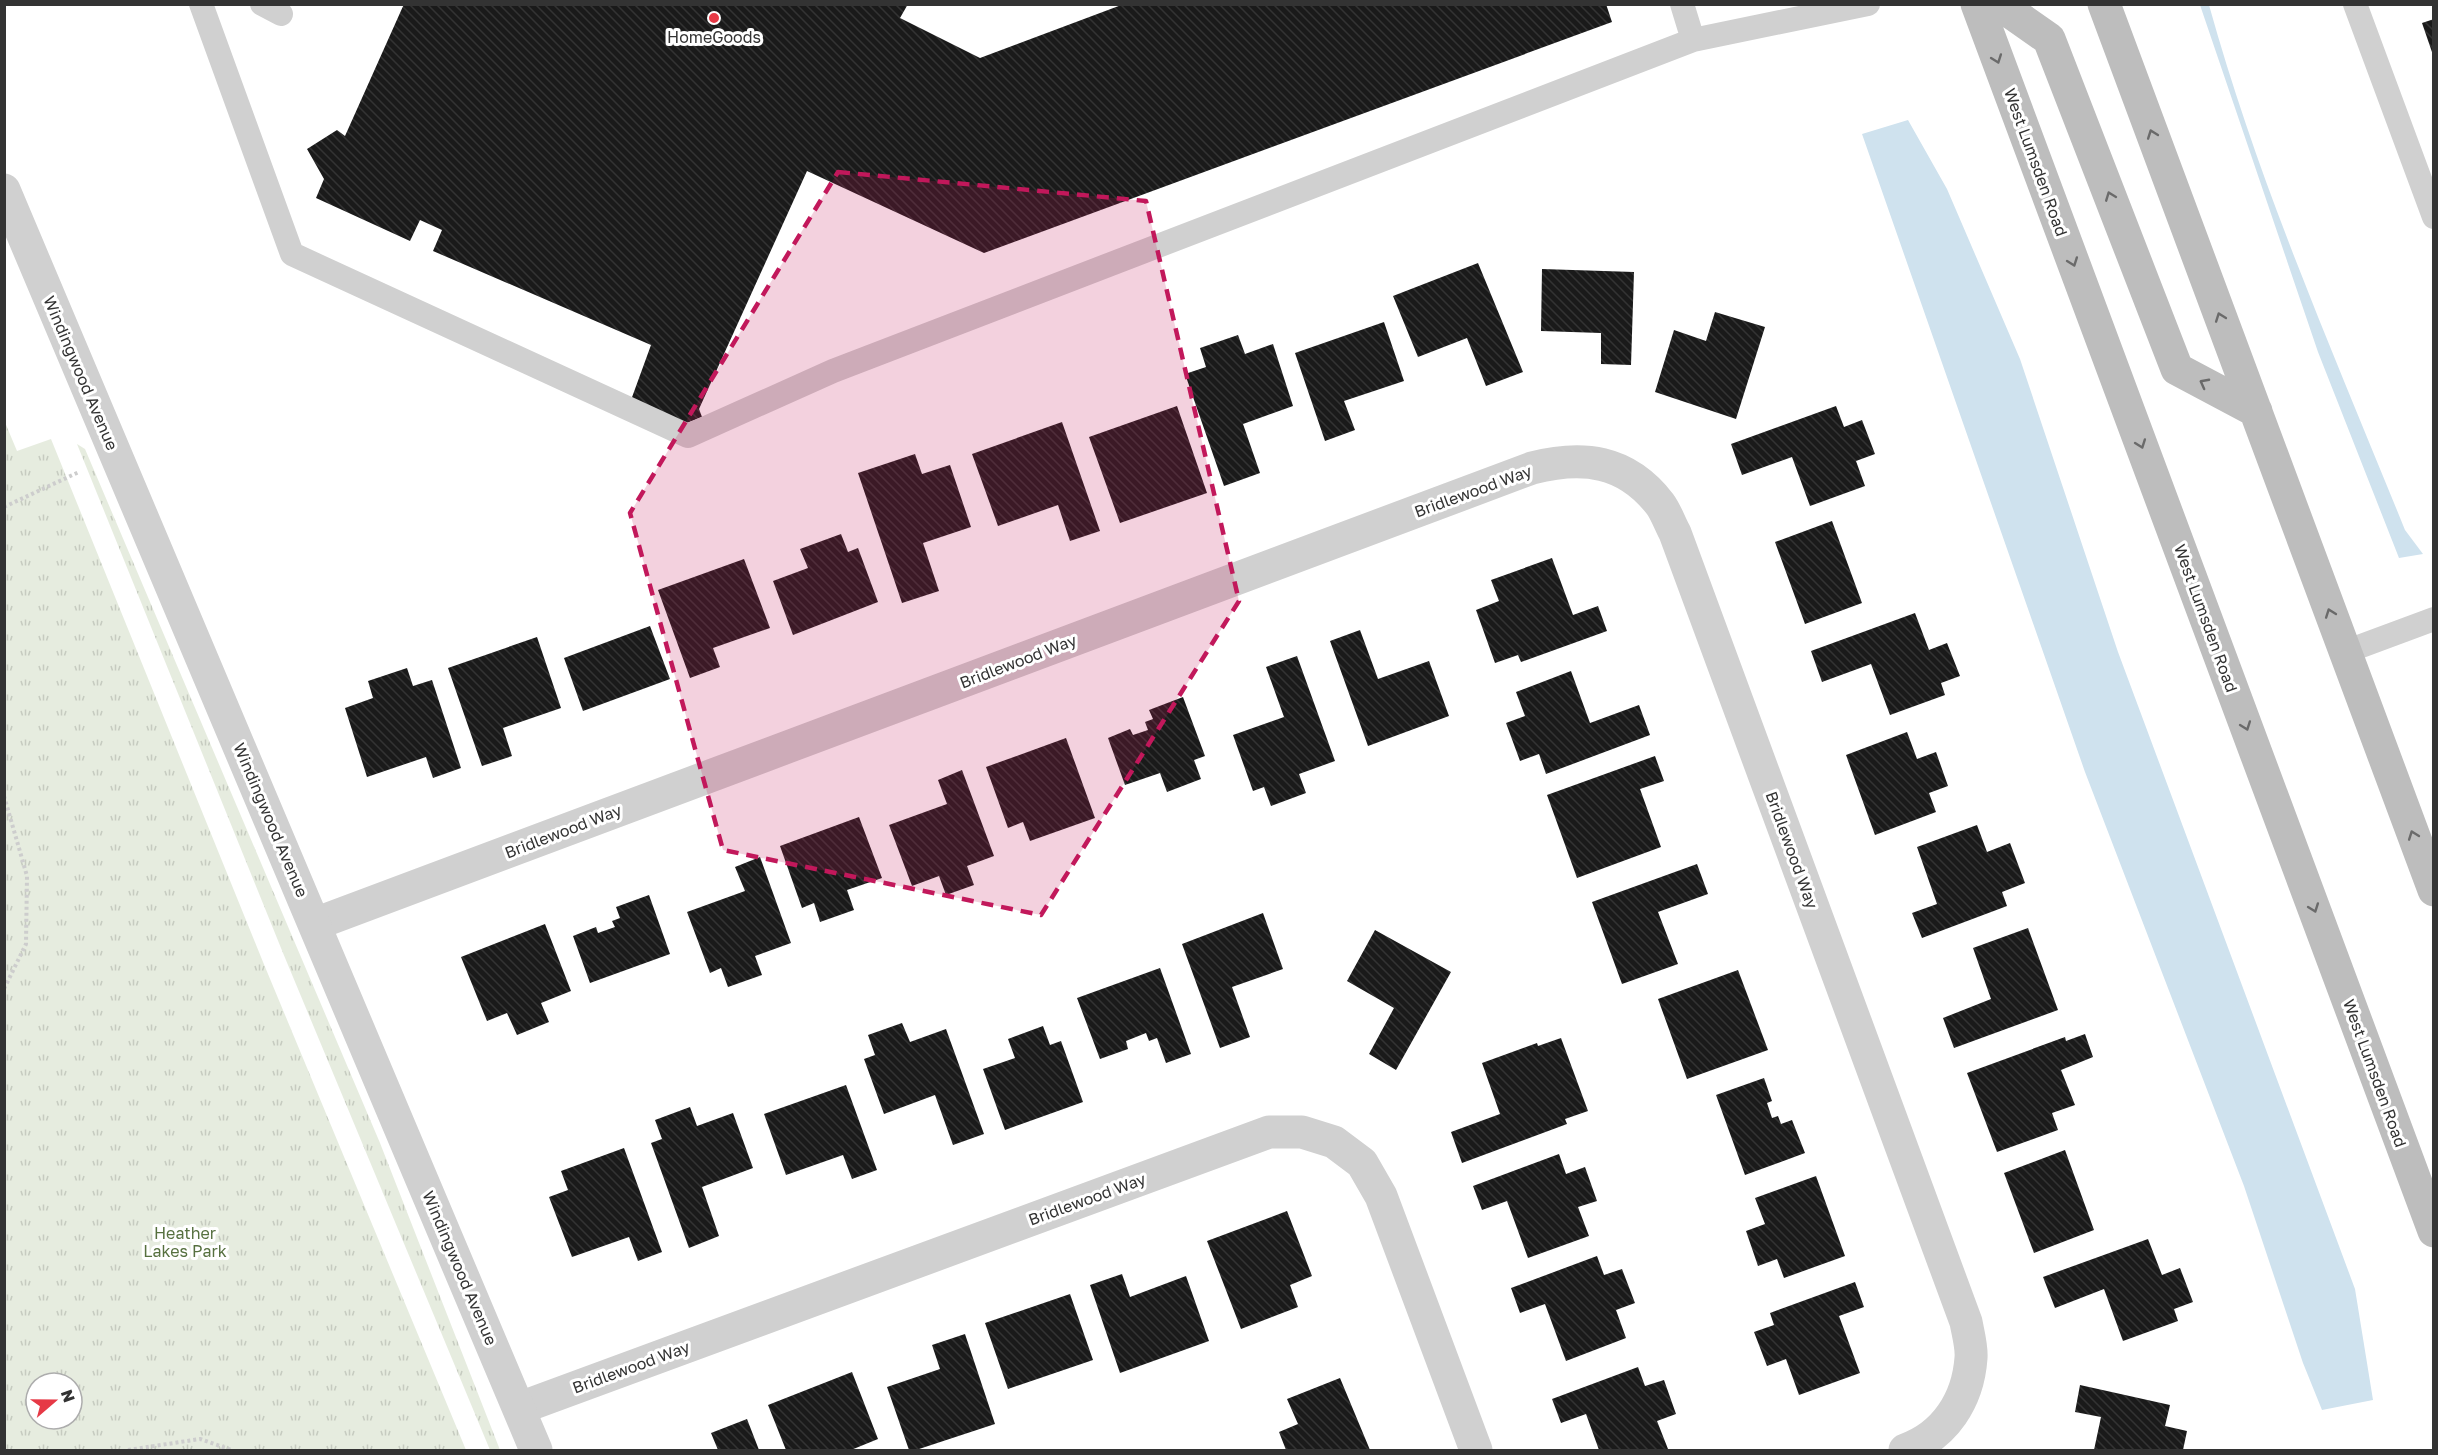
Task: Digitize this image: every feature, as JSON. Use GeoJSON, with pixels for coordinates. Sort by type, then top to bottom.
{"type":"FeatureCollection","features":[{"type":"Feature","properties":{"kind":"main road","name":"West Lumsden Road"},"geometry":{"type":"LineString","coordinates":[[1977,4],[2433,1231]]}},
{"type":"Feature","properties":{"kind":"main road"},"geometry":{"type":"LineString","coordinates":[[1999,4],[2049,39],[2177,369],[2256,411]]}},
{"type":"Feature","properties":{"kind":"main road"},"geometry":{"type":"LineString","coordinates":[[2104,4],[2433,890]]}},
{"type":"Feature","properties":{"kind":"street","name":"Windingwood Avenue"},"geometry":{"type":"LineString","coordinates":[[4,190],[536,1450]]}},
{"type":"Feature","properties":{"kind":"street","name":"Bridlewood Way"},"geometry":{"type":"LineString","coordinates":[[315,924],[1532,468],[1567,461],[1586,461],[1614,467],[1643,485],[1661,506],[1675,533],[1966,1322],[1972,1356],[1965,1392],[1946,1424],[1917,1446],[1905,1450]]}},
{"type":"Feature","properties":{"kind":"street","name":"Bridlewood Way"},"geometry":{"type":"LineString","coordinates":[[520,1408],[1269,1132],[1302,1132],[1334,1142],[1362,1163],[1381,1196],[1476,1450]]}},
{"type":"Feature","properties":{"kind":"lane"},"geometry":{"type":"LineString","coordinates":[[201,4],[292,254],[688,436],[844,367],[1694,40],[1868,4]]}},
{"type":"Feature","properties":{"kind":"lane"},"geometry":{"type":"LineString","coordinates":[[1682,4],[1694,40]]}},
{"type":"Feature","properties":{"kind":"lane"},"geometry":{"type":"LineString","coordinates":[[2355,4],[2433,217]]}},
{"type":"Feature","properties":{"kind":"lane"},"geometry":{"type":"LineString","coordinates":[[2345,652],[2433,619]]}},
{"type":"Feature","properties":{"kind":"path"},"geometry":{"type":"LineString","coordinates":[[4,507],[116,456]]}},
{"type":"Feature","properties":{"kind":"path"},"geometry":{"type":"LineString","coordinates":[[4,796],[27,876],[26,944],[4,989]]}},
{"type":"Feature","properties":{"kind":"path"},"geometry":{"type":"LineString","coordinates":[[128,1450],[200,1439],[231,1450]]}},
{"type":"Feature","properties":{"kind":"highlighted area"},"geometry":{"type":"Polygon","coordinates":[[[838,172],[1146,201],[1239,601],[1041,915],[723,850],[630,513],[838,172]]]}},
{"type":"Feature","properties":{"kind":"green space","name":"Heather Lakes Park"},"geometry":{"type":"Polygon","coordinates":[[[4,420],[17,451],[51,439],[263,962],[466,1450],[5,1450],[4,420]]]}},
{"type":"Feature","properties":{"kind":"green space"},"geometry":{"type":"Polygon","coordinates":[[[77,444],[85,449],[380,1143],[500,1450],[490,1450],[283,953],[77,444]]]}},
{"type":"Feature","properties":{"kind":"water"},"geometry":{"type":"Polygon","coordinates":[[[2200,5],[2209,5],[2251,139],[2325,335],[2405,530],[2423,554],[2399,558],[2318,352],[2200,5]]]}},
{"type":"Feature","properties":{"kind":"water"},"geometry":{"type":"Polygon","coordinates":[[[1908,120],[1947,189],[2020,359],[2118,652],[2355,1289],[2373,1400],[2322,1410],[2303,1363],[2244,1186],[2085,772],[1862,134],[1908,120]]]}},
{"type":"Feature","properties":{"kind":"building"},"geometry":{"type":"Polygon","coordinates":[[[404,4],[908,4],[900,18],[980,58],[1124,4],[1606,4],[1612,22],[984,253],[807,171],[699,409],[702,417],[684,424],[631,400],[651,345],[433,251],[442,230],[420,220],[410,241],[316,198],[324,179],[307,149],[337,130],[345,136],[404,4]]]}},
{"type":"Feature","properties":{"kind":"building"},"geometry":{"type":"Polygon","coordinates":[[[2434,19],[2434,55],[2433,55],[2422,23],[2434,19]]]}},
{"type":"Feature","properties":{"kind":"building"},"geometry":{"type":"Polygon","coordinates":[[[1478,263],[1523,372],[1486,386],[1467,338],[1418,357],[1393,296],[1478,263]]]}},
{"type":"Feature","properties":{"kind":"building"},"geometry":{"type":"Polygon","coordinates":[[[1542,269],[1634,272],[1631,365],[1601,364],[1601,333],[1541,331],[1542,269]]]}},
{"type":"Feature","properties":{"kind":"building"},"geometry":{"type":"Polygon","coordinates":[[[1715,312],[1765,327],[1736,419],[1655,392],[1674,330],[1706,341],[1715,312]]]}},
{"type":"Feature","properties":{"kind":"building"},"geometry":{"type":"Polygon","coordinates":[[[1384,322],[1404,381],[1344,401],[1355,430],[1325,441],[1295,353],[1384,322]]]}},
{"type":"Feature","properties":{"kind":"building"},"geometry":{"type":"Polygon","coordinates":[[[1238,335],[1245,354],[1273,344],[1293,406],[1243,424],[1260,473],[1224,486],[1185,374],[1206,367],[1200,348],[1238,335]]]}},
{"type":"Feature","properties":{"kind":"building"},"geometry":{"type":"Polygon","coordinates":[[[1177,406],[1207,493],[1120,523],[1089,437],[1177,406]]]}},
{"type":"Feature","properties":{"kind":"building"},"geometry":{"type":"Polygon","coordinates":[[[1836,406],[1844,427],[1862,420],[1875,454],[1856,461],[1865,486],[1810,506],[1792,457],[1742,475],[1731,444],[1836,406]]]}},
{"type":"Feature","properties":{"kind":"building"},"geometry":{"type":"Polygon","coordinates":[[[1062,422],[1100,531],[1070,541],[1058,505],[998,526],[972,454],[1062,422]]]}},
{"type":"Feature","properties":{"kind":"building"},"geometry":{"type":"Polygon","coordinates":[[[915,454],[922,474],[950,465],[971,527],[923,543],[939,591],[902,603],[858,473],[915,454]]]}},
{"type":"Feature","properties":{"kind":"building"},"geometry":{"type":"Polygon","coordinates":[[[1832,521],[1862,603],[1805,624],[1775,542],[1832,521]]]}},
{"type":"Feature","properties":{"kind":"building"},"geometry":{"type":"Polygon","coordinates":[[[841,534],[848,552],[858,548],[878,602],[793,635],[773,581],[808,568],[800,549],[841,534]]]}},
{"type":"Feature","properties":{"kind":"building"},"geometry":{"type":"Polygon","coordinates":[[[1552,558],[1573,615],[1598,606],[1607,631],[1521,662],[1518,655],[1495,663],[1476,610],[1499,601],[1491,580],[1552,558]]]}},
{"type":"Feature","properties":{"kind":"building"},"geometry":{"type":"Polygon","coordinates":[[[744,559],[770,628],[713,648],[720,667],[690,678],[658,590],[744,559]]]}},
{"type":"Feature","properties":{"kind":"building"},"geometry":{"type":"Polygon","coordinates":[[[1915,613],[1929,650],[1947,643],[1960,676],[1941,683],[1945,695],[1890,715],[1871,664],[1822,682],[1811,651],[1915,613]]]}},
{"type":"Feature","properties":{"kind":"building"},"geometry":{"type":"Polygon","coordinates":[[[650,626],[670,679],[583,711],[564,658],[650,626]]]}},
{"type":"Feature","properties":{"kind":"building"},"geometry":{"type":"Polygon","coordinates":[[[1360,630],[1378,679],[1429,661],[1449,716],[1368,746],[1330,641],[1360,630]]]}},
{"type":"Feature","properties":{"kind":"building"},"geometry":{"type":"Polygon","coordinates":[[[537,637],[561,708],[503,728],[512,756],[482,766],[448,668],[537,637]]]}},
{"type":"Feature","properties":{"kind":"building"},"geometry":{"type":"Polygon","coordinates":[[[1297,656],[1335,761],[1299,774],[1306,793],[1271,806],[1264,787],[1253,791],[1233,735],[1284,717],[1266,667],[1297,656]]]}},
{"type":"Feature","properties":{"kind":"building"},"geometry":{"type":"Polygon","coordinates":[[[407,668],[413,686],[432,680],[461,768],[433,778],[426,757],[367,777],[345,708],[373,698],[368,681],[407,668]]]}},
{"type":"Feature","properties":{"kind":"building"},"geometry":{"type":"Polygon","coordinates":[[[1571,671],[1590,723],[1639,705],[1650,735],[1546,774],[1539,754],[1520,761],[1506,723],[1525,716],[1516,692],[1571,671]]]}},
{"type":"Feature","properties":{"kind":"building"},"geometry":{"type":"Polygon","coordinates":[[[1183,697],[1205,756],[1194,760],[1201,779],[1167,792],[1160,773],[1125,785],[1108,738],[1130,729],[1133,735],[1148,730],[1145,722],[1153,719],[1149,710],[1183,697]]]}},
{"type":"Feature","properties":{"kind":"building"},"geometry":{"type":"Polygon","coordinates":[[[1907,732],[1917,759],[1936,752],[1948,786],[1929,793],[1936,812],[1875,835],[1846,755],[1907,732]]]}},
{"type":"Feature","properties":{"kind":"building"},"geometry":{"type":"Polygon","coordinates":[[[1066,738],[1095,818],[1030,841],[1023,822],[1008,828],[986,767],[1066,738]]]}},
{"type":"Feature","properties":{"kind":"building"},"geometry":{"type":"Polygon","coordinates":[[[1655,756],[1664,781],[1640,789],[1661,847],[1577,878],[1547,795],[1655,756]]]}},
{"type":"Feature","properties":{"kind":"building"},"geometry":{"type":"Polygon","coordinates":[[[962,770],[994,856],[967,866],[974,885],[946,895],[939,876],[912,886],[889,825],[947,804],[938,780],[962,770]]]}},
{"type":"Feature","properties":{"kind":"building"},"geometry":{"type":"Polygon","coordinates":[[[859,817],[882,878],[847,890],[854,910],[820,922],[814,903],[802,908],[780,846],[859,817]]]}},
{"type":"Feature","properties":{"kind":"building"},"geometry":{"type":"Polygon","coordinates":[[[1977,825],[1987,852],[2010,843],[2025,883],[2002,892],[2007,906],[1922,938],[1912,913],[1937,904],[1917,847],[1977,825]]]}},
{"type":"Feature","properties":{"kind":"building"},"geometry":{"type":"Polygon","coordinates":[[[760,857],[791,943],[755,956],[762,975],[728,987],[721,968],[710,973],[687,912],[745,891],[735,867],[760,857]]]}},
{"type":"Feature","properties":{"kind":"building"},"geometry":{"type":"Polygon","coordinates":[[[1697,864],[1708,894],[1658,912],[1678,964],[1622,984],[1592,902],[1697,864]]]}},
{"type":"Feature","properties":{"kind":"building"},"geometry":{"type":"Polygon","coordinates":[[[649,895],[670,954],[590,983],[573,936],[596,927],[598,933],[615,927],[612,921],[620,918],[616,907],[649,895]]]}},
{"type":"Feature","properties":{"kind":"building"},"geometry":{"type":"Polygon","coordinates":[[[1263,913],[1283,969],[1232,987],[1250,1037],[1220,1048],[1182,944],[1263,913]]]}},
{"type":"Feature","properties":{"kind":"building"},"geometry":{"type":"Polygon","coordinates":[[[545,924],[571,991],[541,1003],[549,1022],[517,1035],[507,1013],[487,1021],[461,957],[545,924]]]}},
{"type":"Feature","properties":{"kind":"building"},"geometry":{"type":"Polygon","coordinates":[[[2028,928],[2058,1010],[1954,1048],[1943,1018],[1991,999],[1973,948],[2028,928]]]}},
{"type":"Feature","properties":{"kind":"building"},"geometry":{"type":"Polygon","coordinates":[[[1375,930],[1451,972],[1396,1070],[1369,1054],[1394,1008],[1347,981],[1375,930]]]}},
{"type":"Feature","properties":{"kind":"building"},"geometry":{"type":"Polygon","coordinates":[[[1160,968],[1191,1054],[1166,1063],[1157,1038],[1149,1041],[1146,1033],[1126,1041],[1128,1049],[1100,1059],[1077,998],[1160,968]]]}},
{"type":"Feature","properties":{"kind":"building"},"geometry":{"type":"Polygon","coordinates":[[[1738,970],[1768,1050],[1687,1079],[1658,999],[1738,970]]]}},
{"type":"Feature","properties":{"kind":"building"},"geometry":{"type":"Polygon","coordinates":[[[902,1023],[910,1042],[946,1029],[984,1134],[953,1145],[935,1095],[884,1114],[864,1059],[875,1055],[868,1035],[902,1023]]]}},
{"type":"Feature","properties":{"kind":"building"},"geometry":{"type":"Polygon","coordinates":[[[1043,1026],[1050,1045],[1061,1041],[1083,1102],[1005,1130],[983,1069],[1015,1058],[1008,1039],[1043,1026]]]}},
{"type":"Feature","properties":{"kind":"building"},"geometry":{"type":"Polygon","coordinates":[[[2085,1034],[2093,1057],[2061,1070],[2075,1105],[2052,1113],[2058,1130],[1997,1152],[1967,1073],[2065,1037],[2066,1041],[2085,1034]]]}},
{"type":"Feature","properties":{"kind":"building"},"geometry":{"type":"Polygon","coordinates":[[[1561,1038],[1588,1111],[1565,1119],[1567,1124],[1462,1163],[1451,1132],[1500,1114],[1482,1063],[1537,1043],[1538,1046],[1561,1038]]]}},
{"type":"Feature","properties":{"kind":"building"},"geometry":{"type":"Polygon","coordinates":[[[1764,1078],[1772,1101],[1767,1103],[1772,1118],[1778,1116],[1781,1124],[1792,1120],[1805,1153],[1745,1175],[1716,1095],[1764,1078]]]}},
{"type":"Feature","properties":{"kind":"building"},"geometry":{"type":"Polygon","coordinates":[[[846,1085],[877,1170],[852,1179],[843,1155],[786,1175],[764,1114],[846,1085]]]}},
{"type":"Feature","properties":{"kind":"building"},"geometry":{"type":"Polygon","coordinates":[[[690,1107],[697,1126],[733,1113],[753,1168],[702,1187],[719,1236],[689,1248],[651,1143],[662,1139],[655,1120],[690,1107]]]}},
{"type":"Feature","properties":{"kind":"building"},"geometry":{"type":"Polygon","coordinates":[[[624,1148],[662,1252],[638,1261],[629,1237],[572,1257],[549,1197],[568,1190],[561,1171],[624,1148]]]}},
{"type":"Feature","properties":{"kind":"building"},"geometry":{"type":"Polygon","coordinates":[[[2065,1150],[2094,1230],[2034,1253],[2004,1173],[2065,1150]]]}},
{"type":"Feature","properties":{"kind":"building"},"geometry":{"type":"Polygon","coordinates":[[[1559,1154],[1566,1174],[1585,1167],[1597,1201],[1578,1207],[1589,1236],[1528,1258],[1507,1201],[1482,1210],[1473,1186],[1559,1154]]]}},
{"type":"Feature","properties":{"kind":"building"},"geometry":{"type":"Polygon","coordinates":[[[1816,1176],[1845,1256],[1784,1278],[1777,1259],[1758,1266],[1746,1231],[1765,1224],[1755,1198],[1816,1176]]]}},
{"type":"Feature","properties":{"kind":"building"},"geometry":{"type":"Polygon","coordinates":[[[1287,1211],[1312,1276],[1290,1285],[1298,1307],[1241,1329],[1207,1241],[1287,1211]]]}},
{"type":"Feature","properties":{"kind":"building"},"geometry":{"type":"Polygon","coordinates":[[[2148,1239],[2162,1275],[2180,1268],[2193,1302],[2174,1309],[2178,1321],[2123,1341],[2104,1289],[2055,1308],[2043,1277],[2148,1239]]]}},
{"type":"Feature","properties":{"kind":"building"},"geometry":{"type":"Polygon","coordinates":[[[1597,1256],[1604,1275],[1622,1269],[1635,1303],[1616,1310],[1626,1338],[1566,1361],[1545,1304],[1520,1313],[1511,1288],[1597,1256]]]}},
{"type":"Feature","properties":{"kind":"building"},"geometry":{"type":"Polygon","coordinates":[[[1122,1274],[1130,1297],[1186,1276],[1209,1341],[1120,1373],[1090,1285],[1122,1274]]]}},
{"type":"Feature","properties":{"kind":"building"},"geometry":{"type":"Polygon","coordinates":[[[1855,1282],[1864,1307],[1839,1316],[1860,1373],[1799,1395],[1786,1359],[1767,1366],[1754,1332],[1774,1325],[1770,1313],[1855,1282]]]}},
{"type":"Feature","properties":{"kind":"building"},"geometry":{"type":"Polygon","coordinates":[[[1070,1294],[1093,1360],[1008,1389],[985,1323],[1070,1294]]]}},
{"type":"Feature","properties":{"kind":"building"},"geometry":{"type":"Polygon","coordinates":[[[965,1334],[995,1424],[916,1450],[909,1450],[887,1387],[940,1369],[932,1345],[965,1334]]]}},
{"type":"Feature","properties":{"kind":"building"},"geometry":{"type":"Polygon","coordinates":[[[1638,1367],[1645,1386],[1664,1380],[1676,1414],[1657,1421],[1668,1449],[1599,1450],[1586,1414],[1561,1423],[1552,1399],[1638,1367]]]}},
{"type":"Feature","properties":{"kind":"building"},"geometry":{"type":"Polygon","coordinates":[[[852,1372],[878,1439],[851,1450],[786,1450],[768,1405],[852,1372]]]}},
{"type":"Feature","properties":{"kind":"building"},"geometry":{"type":"Polygon","coordinates":[[[1340,1378],[1370,1450],[1286,1450],[1279,1432],[1298,1424],[1287,1399],[1340,1378]]]}},
{"type":"Feature","properties":{"kind":"building"},"geometry":{"type":"Polygon","coordinates":[[[2080,1385],[2170,1405],[2165,1426],[2187,1431],[2183,1450],[2094,1450],[2101,1417],[2075,1412],[2080,1385]]]}},
{"type":"Feature","properties":{"kind":"building"},"geometry":{"type":"Polygon","coordinates":[[[747,1419],[759,1450],[718,1450],[711,1433],[747,1419]]]}},
{"type":"Feature","properties":{"kind":"place","name":"HomeGoods"},"geometry":{"type":"Point","coordinates":[714,18]}}]}
